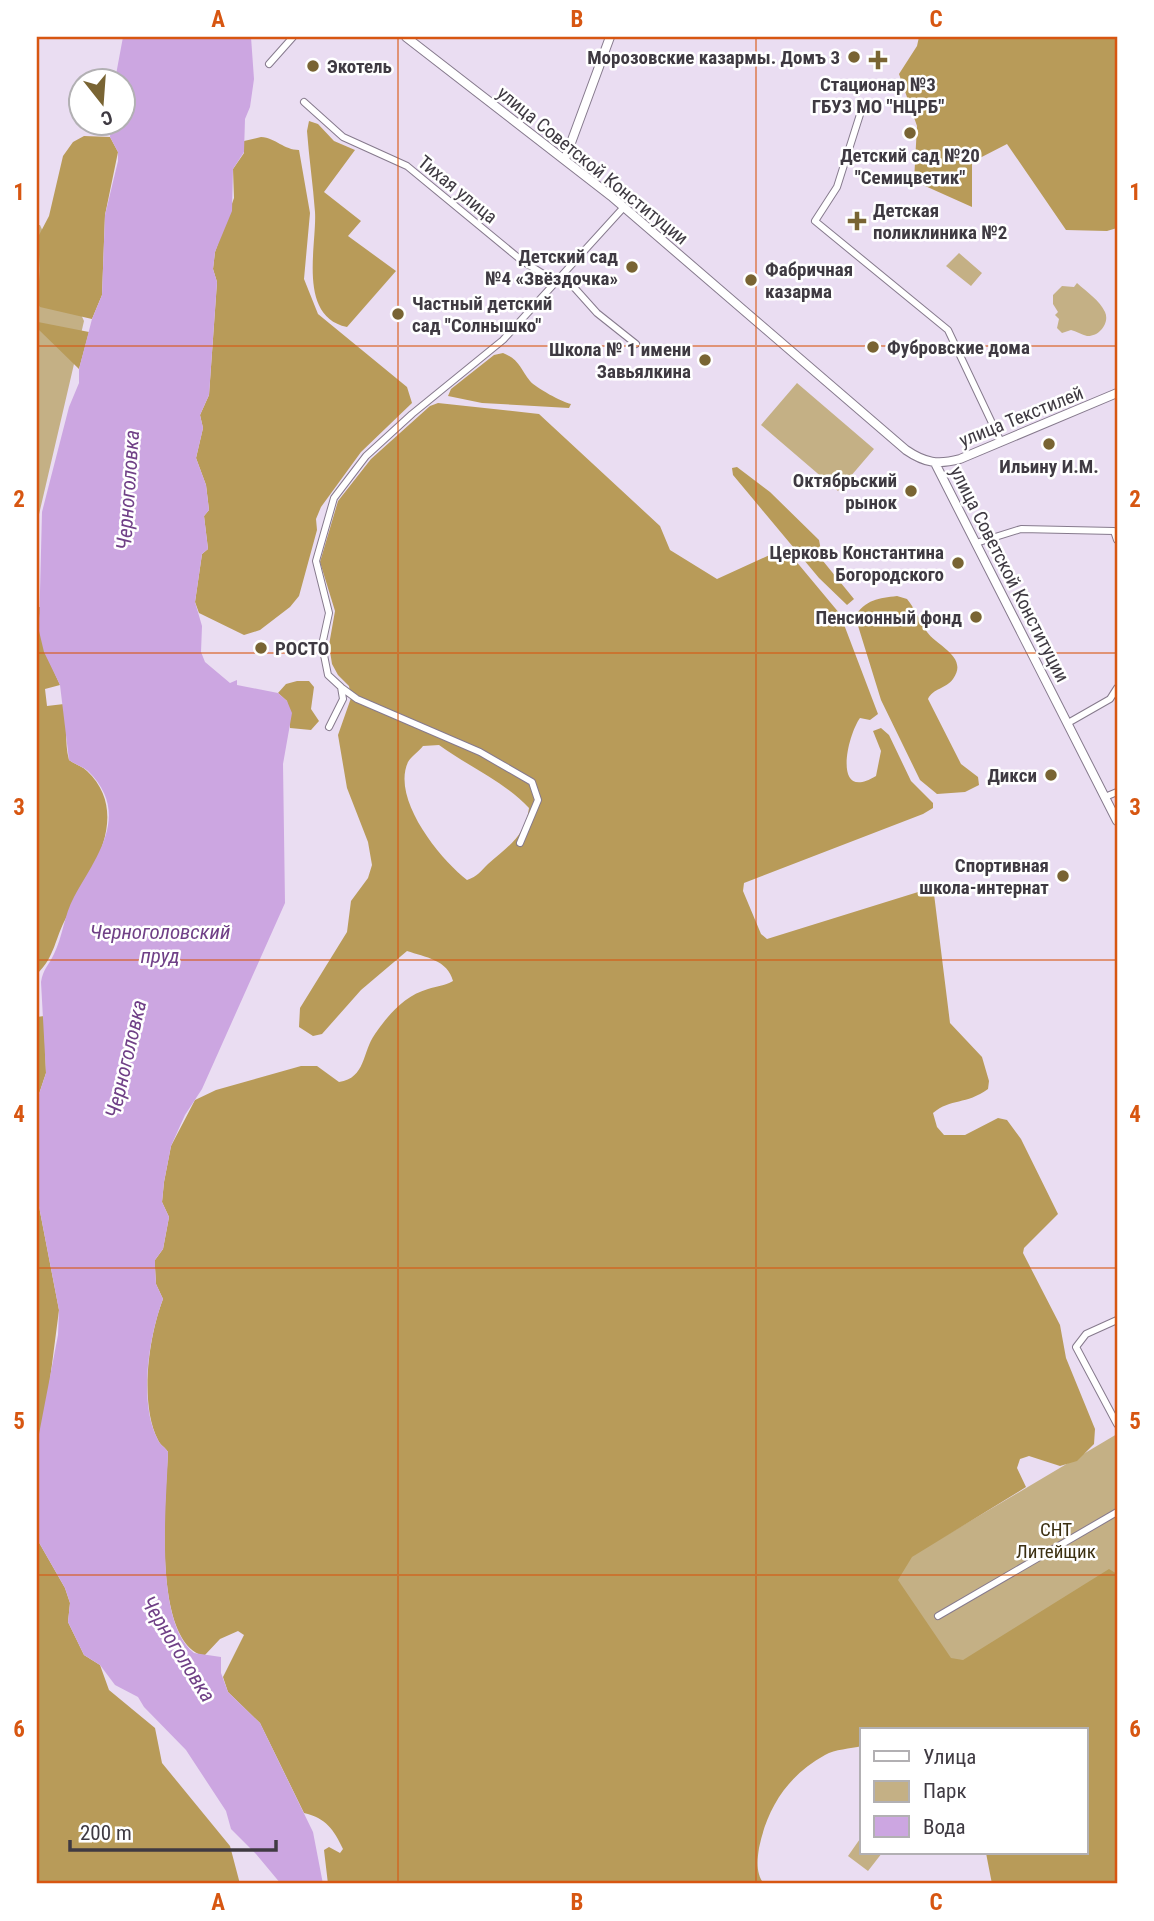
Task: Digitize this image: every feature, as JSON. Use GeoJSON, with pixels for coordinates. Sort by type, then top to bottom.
{"type":"FeatureCollection","features":[{"type":"Feature","properties":{"kind":"street"},"geometry":{"type":"LineString","coordinates":[[269,64],[293,37]]}},
{"type":"Feature","properties":{"kind":"street","name":"улица Советской Конституции"},"geometry":{"type":"LineString","coordinates":[[406,37],[625,207],[906,450],[922,461],[935,463],[1117,821]]}},
{"type":"Feature","properties":{"kind":"street"},"geometry":{"type":"LineString","coordinates":[[565,159],[610,37]]}},
{"type":"Feature","properties":{"kind":"street","name":"Тихая улица"},"geometry":{"type":"LineString","coordinates":[[304,102],[343,137],[407,166],[521,260],[556,282]]}},
{"type":"Feature","properties":{"kind":"street"},"geometry":{"type":"LineString","coordinates":[[863,105],[836,187],[815,221],[948,330],[1001,442]]}},
{"type":"Feature","properties":{"kind":"street"},"geometry":{"type":"LineString","coordinates":[[520,843],[538,800],[532,782],[480,752],[357,699],[328,675],[322,645],[329,613],[316,561],[334,498],[366,456],[412,414],[503,340],[625,207]]}},
{"type":"Feature","properties":{"kind":"street"},"geometry":{"type":"LineString","coordinates":[[563,275],[597,313],[636,344]]}},
{"type":"Feature","properties":{"kind":"street","name":"улица Текстилей"},"geometry":{"type":"LineString","coordinates":[[935,463],[960,459],[1117,393]]}},
{"type":"Feature","properties":{"kind":"street"},"geometry":{"type":"LineString","coordinates":[[976,543],[1021,529],[1116,531],[1117,540]]}},
{"type":"Feature","properties":{"kind":"street"},"geometry":{"type":"LineString","coordinates":[[329,727],[343,699],[341,687]]}},
{"type":"Feature","properties":{"kind":"street"},"geometry":{"type":"LineString","coordinates":[[1068,723],[1110,699],[1117,688]]}},
{"type":"Feature","properties":{"kind":"street"},"geometry":{"type":"LineString","coordinates":[[1105,797],[1117,792]]}},
{"type":"Feature","properties":{"kind":"street"},"geometry":{"type":"LineString","coordinates":[[1117,1320],[1086,1334],[1076,1347],[1117,1424]]}},
{"type":"Feature","properties":{"kind":"street"},"geometry":{"type":"LineString","coordinates":[[938,1616],[1117,1512]]}},
{"type":"Feature","properties":{"kind":"green space"},"geometry":{"type":"Polygon","coordinates":[[[37,225],[40,225],[84,321],[37,523],[37,225]]]}},
{"type":"Feature","properties":{"kind":"green space"},"geometry":{"type":"Polygon","coordinates":[[[959,253],[982,273],[971,286],[946,266],[959,253]]]}},
{"type":"Feature","properties":{"kind":"green space"},"geometry":{"type":"Polygon","coordinates":[[[1077,283],[1097,300],[1105,312],[1105,325],[1091,336],[1071,330],[1062,333],[1057,328],[1059,319],[1055,315],[1058,312],[1053,304],[1053,295],[1062,286],[1074,287],[1077,283]]]}},
{"type":"Feature","properties":{"kind":"green space"},"geometry":{"type":"Polygon","coordinates":[[[797,383],[874,449],[838,491],[761,425],[797,383]]]}},
{"type":"Feature","properties":{"kind":"green space","name":"СНТ Литейщик"},"geometry":{"type":"Polygon","coordinates":[[[1117,1434],[1117,1602],[955,1668],[886,1571],[1117,1434]]]}},
{"type":"Feature","properties":{"kind":"green space"},"geometry":{"type":"Polygon","coordinates":[[[860,1839],[860,1854],[881,1854],[868,1871],[848,1856],[860,1839]]]}},
{"type":"Feature","properties":{"kind":"shaded area"},"geometry":{"type":"Polygon","coordinates":[[[919,37],[1117,37],[1117,228],[1107,231],[1066,230],[1007,144],[972,162],[972,207],[914,181],[917,126],[899,74],[917,46],[919,37]]]}},
{"type":"Feature","properties":{"kind":"shaded area"},"geometry":{"type":"Polygon","coordinates":[[[309,121],[318,124],[334,141],[355,150],[324,192],[361,221],[348,236],[396,271],[347,327],[331,320],[321,309],[315,295],[315,212],[307,131],[309,121]]]}},
{"type":"Feature","properties":{"kind":"shaded area"},"geometry":{"type":"Polygon","coordinates":[[[84,136],[110,137],[118,152],[105,215],[102,295],[92,319],[40,307],[37,303],[40,271],[38,237],[49,216],[63,156],[73,142],[84,136]]]}},
{"type":"Feature","properties":{"kind":"shaded area"},"geometry":{"type":"Polygon","coordinates":[[[261,137],[299,150],[310,213],[304,279],[318,314],[407,387],[412,403],[361,452],[321,507],[299,596],[290,607],[260,630],[244,635],[199,613],[195,602],[202,554],[208,549],[204,516],[209,510],[206,485],[196,458],[203,428],[200,415],[209,395],[217,282],[213,269],[215,252],[234,198],[233,169],[244,153],[244,141],[261,137]]]}},
{"type":"Feature","properties":{"kind":"shaded area"},"geometry":{"type":"Polygon","coordinates":[[[38,322],[89,332],[79,369],[37,328],[38,322]]]}},
{"type":"Feature","properties":{"kind":"shaded area"},"geometry":{"type":"Polygon","coordinates":[[[503,353],[516,362],[533,384],[571,404],[569,408],[482,403],[448,396],[451,389],[494,355],[503,353]]]}},
{"type":"Feature","properties":{"kind":"shaded area"},"geometry":{"type":"Polygon","coordinates":[[[438,403],[539,414],[660,526],[670,550],[717,579],[785,548],[840,614],[878,714],[870,720],[860,718],[855,727],[848,751],[848,774],[853,781],[862,782],[876,776],[881,751],[873,731],[881,728],[889,735],[911,781],[933,803],[933,808],[744,883],[743,891],[761,934],[767,939],[931,888],[934,894],[950,1023],[982,1057],[989,1081],[988,1089],[980,1094],[946,1105],[933,1113],[937,1127],[944,1135],[965,1135],[998,1118],[1007,1120],[1021,1139],[1058,1214],[1024,1248],[1023,1253],[1060,1325],[1066,1358],[1095,1429],[1094,1444],[1077,1461],[1060,1466],[1029,1456],[1020,1459],[1017,1468],[1026,1487],[912,1557],[898,1580],[951,1658],[963,1660],[1109,1569],[1117,1574],[1117,1884],[992,1884],[986,1854],[1088,1854],[1088,1728],[860,1728],[860,1746],[825,1755],[800,1772],[781,1794],[767,1819],[759,1848],[758,1872],[764,1884],[328,1884],[324,1850],[329,1847],[340,1853],[343,1849],[340,1842],[324,1822],[304,1813],[260,1723],[228,1692],[223,1677],[244,1635],[238,1631],[220,1639],[204,1656],[187,1645],[176,1624],[165,1565],[168,1452],[159,1442],[152,1425],[148,1389],[150,1350],[163,1299],[156,1284],[155,1260],[163,1249],[169,1217],[162,1202],[171,1146],[195,1100],[216,1090],[301,1066],[317,1066],[339,1082],[348,1080],[359,1070],[375,1034],[398,1007],[419,992],[453,981],[441,964],[407,951],[361,990],[322,1034],[313,1036],[299,1027],[300,1008],[347,932],[351,901],[368,878],[372,865],[368,842],[347,788],[338,735],[351,698],[349,686],[332,664],[329,645],[335,611],[320,562],[338,501],[371,459],[430,406],[438,403]],[[439,745],[423,746],[408,762],[406,793],[412,810],[432,843],[467,880],[479,874],[520,834],[527,818],[529,808],[497,782],[439,745]]]}},
{"type":"Feature","properties":{"kind":"shaded area"},"geometry":{"type":"Polygon","coordinates":[[[737,467],[770,492],[819,540],[823,561],[854,599],[847,605],[819,578],[733,475],[732,468],[737,467]]]}},
{"type":"Feature","properties":{"kind":"shaded area"},"geometry":{"type":"Polygon","coordinates":[[[897,596],[907,599],[927,632],[950,652],[957,664],[953,679],[928,699],[961,764],[978,777],[979,785],[965,792],[937,794],[920,780],[881,700],[855,616],[863,606],[873,601],[897,596]]]}},
{"type":"Feature","properties":{"kind":"shaded area"},"geometry":{"type":"Polygon","coordinates":[[[37,607],[41,607],[41,638],[60,685],[45,689],[47,706],[64,704],[69,760],[87,771],[100,788],[106,806],[107,825],[95,864],[62,925],[51,954],[37,974],[37,607]]]}},
{"type":"Feature","properties":{"kind":"shaded area"},"geometry":{"type":"Polygon","coordinates":[[[309,681],[314,687],[311,709],[319,721],[311,730],[290,728],[287,701],[278,693],[286,684],[309,681]]]}},
{"type":"Feature","properties":{"kind":"shaded area"},"geometry":{"type":"Polygon","coordinates":[[[44,1016],[46,1073],[37,1100],[37,1017],[44,1016]]]}},
{"type":"Feature","properties":{"kind":"shaded area"},"geometry":{"type":"Polygon","coordinates":[[[37,1196],[59,1310],[37,1480],[37,1196]]]}},
{"type":"Feature","properties":{"kind":"shaded area"},"geometry":{"type":"Polygon","coordinates":[[[37,1539],[65,1588],[70,1603],[68,1622],[84,1655],[100,1665],[109,1690],[155,1728],[162,1763],[230,1846],[240,1884],[37,1884],[37,1539]]]}},
{"type":"Feature","properties":{"kind":"water","name":"Черноголовский пруд"},"geometry":{"type":"Polygon","coordinates":[[[123,37],[251,37],[254,79],[250,107],[245,119],[244,152],[233,169],[232,211],[215,252],[213,269],[217,282],[209,395],[200,415],[203,428],[196,458],[206,485],[209,510],[204,516],[208,549],[202,554],[195,602],[202,626],[201,652],[205,662],[230,683],[237,680],[237,685],[278,693],[287,701],[292,713],[283,764],[285,903],[202,1089],[185,1115],[171,1146],[162,1202],[169,1217],[163,1249],[155,1260],[156,1284],[163,1299],[150,1350],[147,1389],[152,1425],[159,1442],[168,1452],[165,1559],[167,1588],[173,1615],[181,1637],[194,1653],[221,1657],[221,1673],[228,1692],[260,1723],[313,1832],[323,1884],[281,1884],[231,1829],[226,1811],[186,1750],[144,1707],[138,1697],[115,1685],[100,1665],[84,1655],[68,1622],[70,1603],[65,1588],[37,1539],[39,1434],[58,1335],[59,1310],[37,1196],[37,1100],[46,1073],[41,982],[57,947],[71,904],[100,851],[109,819],[101,787],[88,771],[69,760],[60,685],[44,652],[39,631],[42,512],[69,407],[79,383],[79,369],[92,319],[102,295],[105,215],[118,161],[118,152],[110,136],[136,136],[136,66],[118,66],[123,37]]]}},
{"type":"Feature","properties":{"kind":"place","name":"Морозовские казармы. Домъ 3"},"geometry":{"type":"Point","coordinates":[854,57]}},
{"type":"Feature","properties":{"kind":"place","name":"Стационар №3 ГБУЗ МО \"НЦРБ\""},"geometry":{"type":"Point","coordinates":[878,60]}},
{"type":"Feature","properties":{"kind":"place","name":"Экотель"},"geometry":{"type":"Point","coordinates":[313,66]}},
{"type":"Feature","properties":{"kind":"place","name":"Детский сад №20 \"Семицветик\""},"geometry":{"type":"Point","coordinates":[910,133]}},
{"type":"Feature","properties":{"kind":"place","name":"Детская поликлиника №2"},"geometry":{"type":"Point","coordinates":[857,221]}},
{"type":"Feature","properties":{"kind":"place","name":"Детский сад №4 «Звёздочка»"},"geometry":{"type":"Point","coordinates":[632,267]}},
{"type":"Feature","properties":{"kind":"place","name":"Фабричная казарма"},"geometry":{"type":"Point","coordinates":[751,280]}},
{"type":"Feature","properties":{"kind":"place","name":"Частный детский сад \"Солнышко\""},"geometry":{"type":"Point","coordinates":[398,314]}},
{"type":"Feature","properties":{"kind":"place","name":"Фубровские дома"},"geometry":{"type":"Point","coordinates":[873,347]}},
{"type":"Feature","properties":{"kind":"place","name":"Школа № 1 имени Завьялкина"},"geometry":{"type":"Point","coordinates":[705,360]}},
{"type":"Feature","properties":{"kind":"place","name":"Ильину И.М."},"geometry":{"type":"Point","coordinates":[1049,444]}},
{"type":"Feature","properties":{"kind":"place","name":"Октябрьский рынок"},"geometry":{"type":"Point","coordinates":[911,491]}},
{"type":"Feature","properties":{"kind":"place","name":"Церковь Константина Богородского"},"geometry":{"type":"Point","coordinates":[958,563]}},
{"type":"Feature","properties":{"kind":"place","name":"Пенсионный фонд"},"geometry":{"type":"Point","coordinates":[976,617]}},
{"type":"Feature","properties":{"kind":"place","name":"РОСТО"},"geometry":{"type":"Point","coordinates":[261,648]}},
{"type":"Feature","properties":{"kind":"place","name":"Дикси"},"geometry":{"type":"Point","coordinates":[1051,775]}},
{"type":"Feature","properties":{"kind":"place","name":"Спортивная школа-интернат"},"geometry":{"type":"Point","coordinates":[1063,876]}},
{"type":"Feature","properties":{"kind":"water label","name":"Черноголовка"},"geometry":{"type":"Point","coordinates":[128,490]}},
{"type":"Feature","properties":{"kind":"water label","name":"Черноголовка"},"geometry":{"type":"Point","coordinates":[126,1059]}},
{"type":"Feature","properties":{"kind":"water label","name":"Черноголовка"},"geometry":{"type":"Point","coordinates":[178,1649]}}]}
